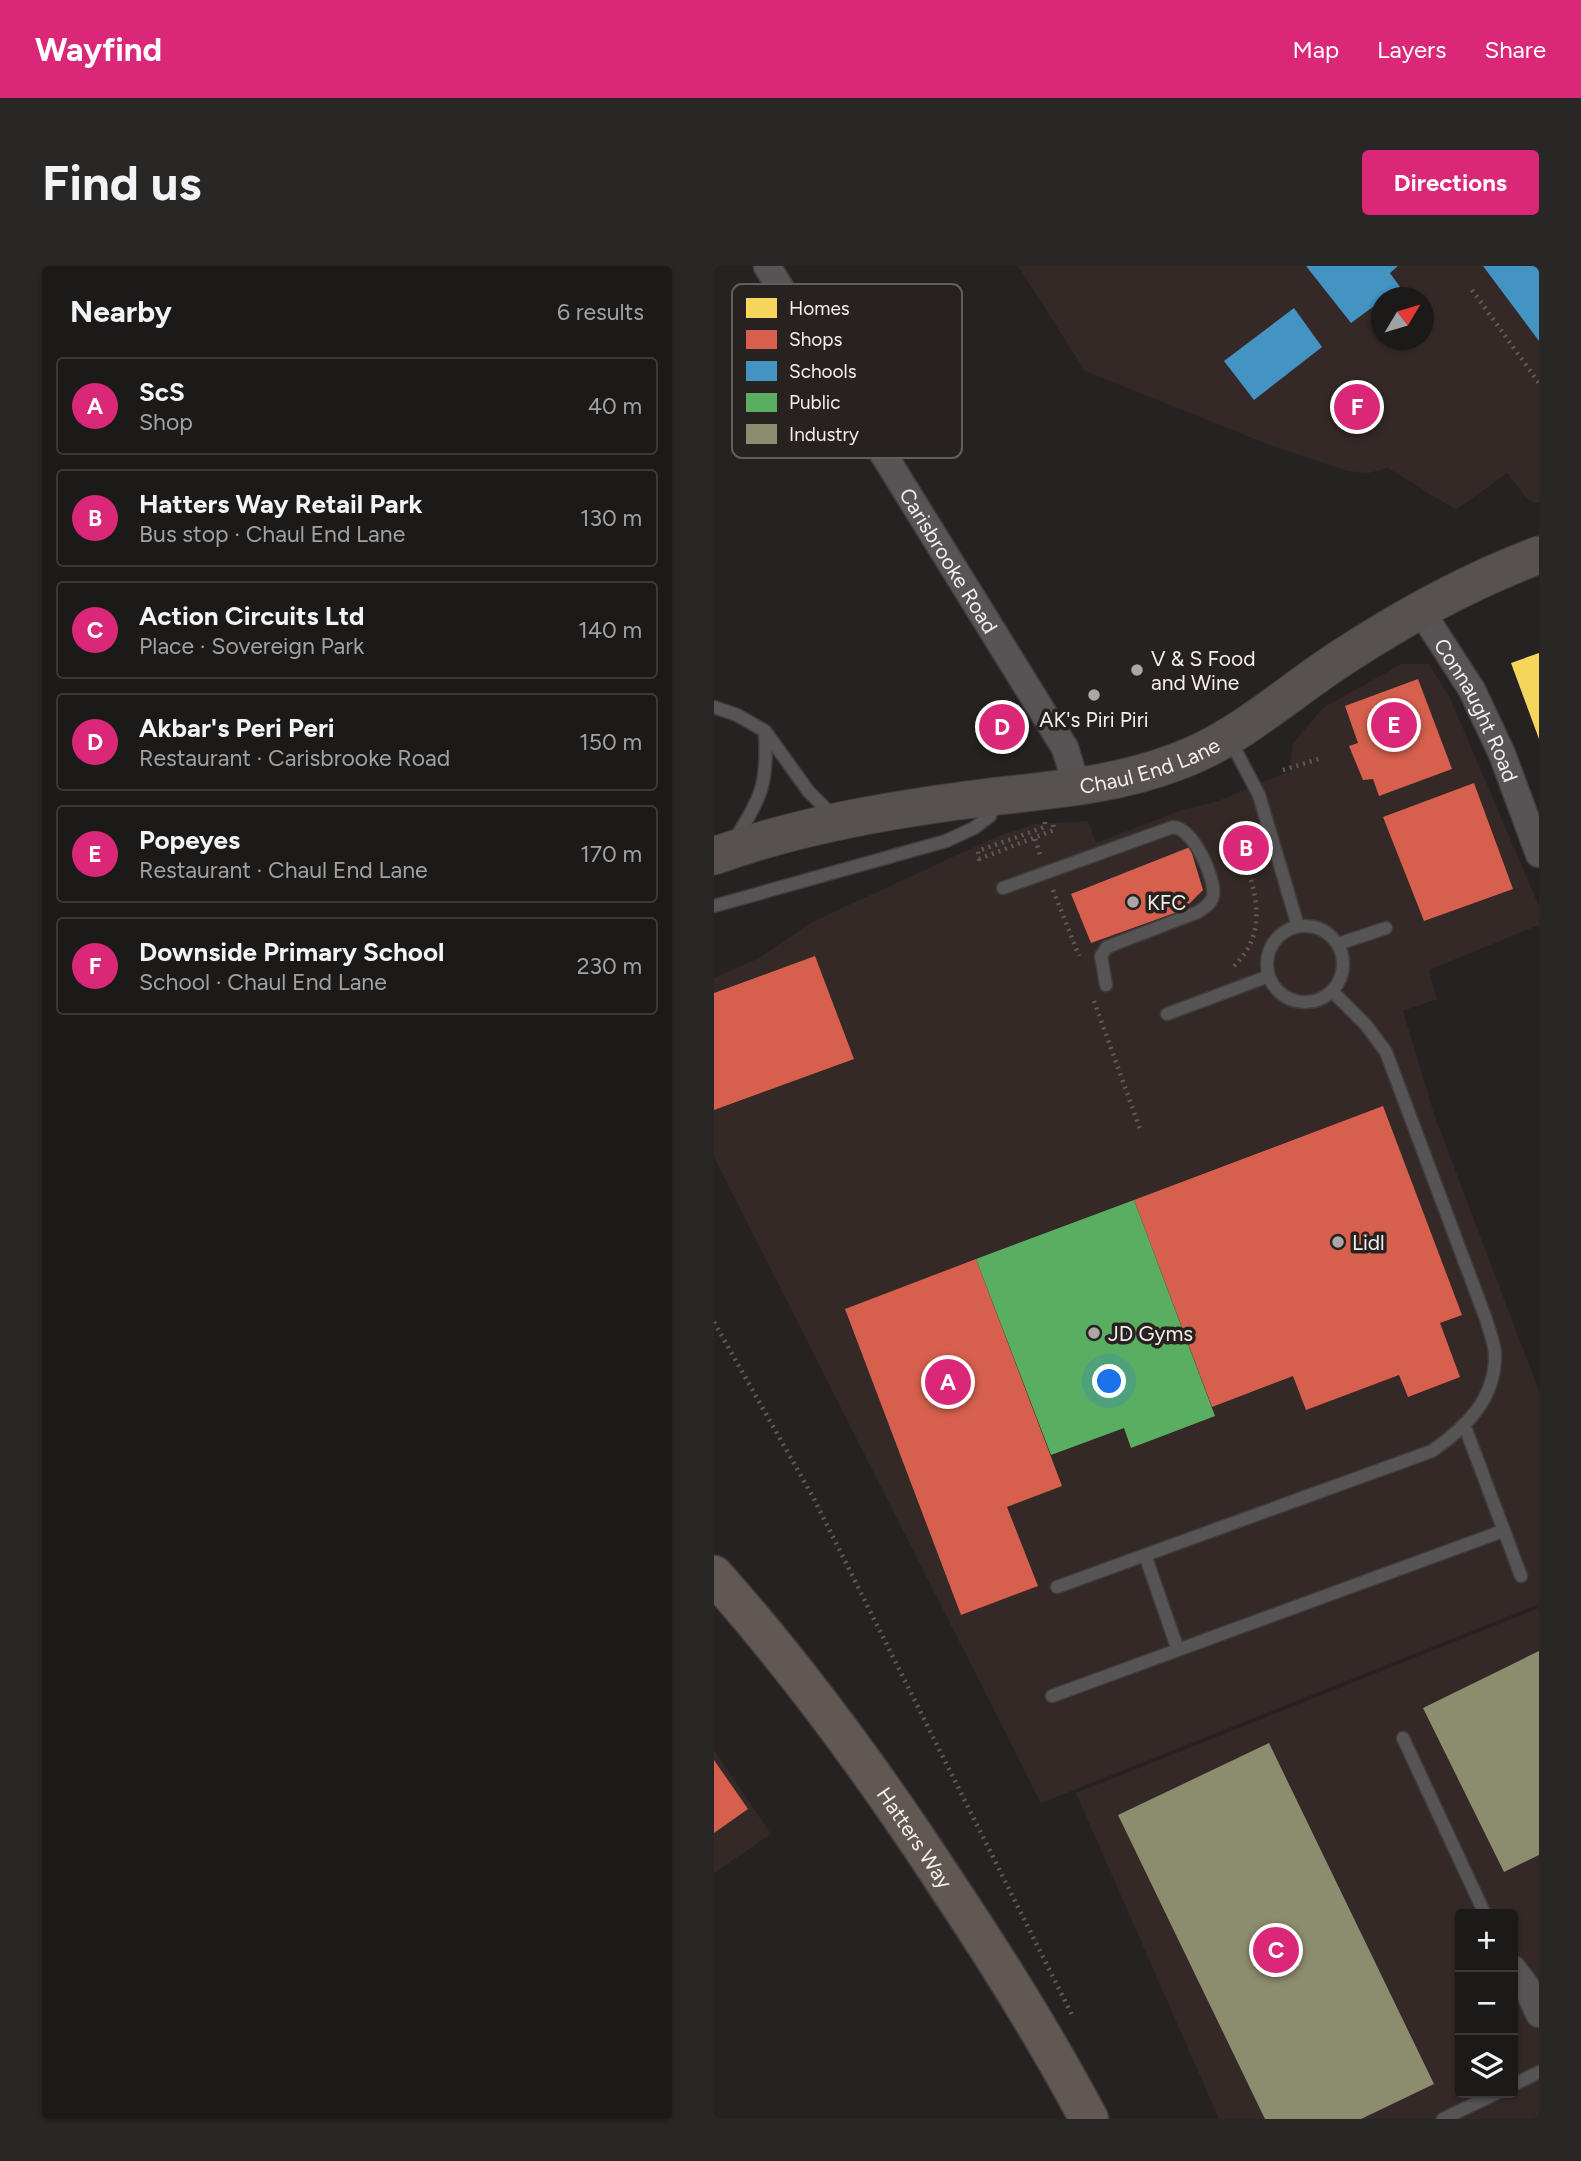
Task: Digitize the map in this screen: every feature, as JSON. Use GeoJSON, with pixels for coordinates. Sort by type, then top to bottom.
{"type":"FeatureCollection","features":[{"type":"Feature","properties":{"kind":"main road","name":"Hatters Way"},"geometry":{"type":"LineString","coordinates":[[714,1575],[822,1707],[912,1831],[994,1956],[1089,2119]]}},
{"type":"Feature","properties":{"kind":"street","name":"Carisbrooke Road"},"geometry":{"type":"LineString","coordinates":[[767,266],[778,284]]}},
{"type":"Feature","properties":{"kind":"street","name":"Carisbrooke Road"},"geometry":{"type":"LineString","coordinates":[[886,458],[1065,748],[1077,787]]}},
{"type":"Feature","properties":{"kind":"street","name":"Chaul End Lane"},"geometry":{"type":"LineString","coordinates":[[721,853],[782,832],[838,820],[988,797],[1077,787],[1176,762],[1229,738],[1345,655],[1421,611],[1504,568],[1539,555]]}},
{"type":"Feature","properties":{"kind":"street","name":"Connaught Road"},"geometry":{"type":"LineString","coordinates":[[1421,611],[1472,690],[1502,754],[1539,854]]}},
{"type":"Feature","properties":{"kind":"street"},"geometry":{"type":"LineString","coordinates":[[1526,1978],[1539,2014]]}},
{"type":"Feature","properties":{"kind":"lane"},"geometry":{"type":"LineString","coordinates":[[714,707],[737,715],[765,732],[809,792],[838,820]]}},
{"type":"Feature","properties":{"kind":"lane"},"geometry":{"type":"LineString","coordinates":[[721,853],[762,794],[767,763],[765,732]]}},
{"type":"Feature","properties":{"kind":"lane"},"geometry":{"type":"LineString","coordinates":[[1229,738],[1259,795],[1298,926]]}},
{"type":"Feature","properties":{"kind":"lane"},"geometry":{"type":"LineString","coordinates":[[714,905],[946,841],[990,817],[988,797]]}},
{"type":"Feature","properties":{"kind":"lane"},"geometry":{"type":"LineString","coordinates":[[1003,888],[1173,827],[1185,830],[1195,841],[1213,889],[1210,903],[1198,912],[1107,947],[1101,956],[1106,985]]}},
{"type":"Feature","properties":{"kind":"lane"},"geometry":{"type":"LineString","coordinates":[[1298,926],[1321,929],[1338,944],[1343,969],[1332,991],[1321,998],[1296,1001],[1284,996],[1269,976],[1269,950],[1276,939],[1298,926]]}},
{"type":"Feature","properties":{"kind":"lane"},"geometry":{"type":"LineString","coordinates":[[1338,944],[1386,928]]}},
{"type":"Feature","properties":{"kind":"lane"},"geometry":{"type":"LineString","coordinates":[[1167,1014],[1269,976]]}},
{"type":"Feature","properties":{"kind":"lane"},"geometry":{"type":"LineString","coordinates":[[1057,1587],[1432,1451],[1465,1427],[1490,1389],[1495,1355],[1486,1319],[1386,1052],[1366,1025],[1332,991]]}},
{"type":"Feature","properties":{"kind":"lane"},"geometry":{"type":"LineString","coordinates":[[1465,1427],[1521,1576]]}},
{"type":"Feature","properties":{"kind":"lane"},"geometry":{"type":"LineString","coordinates":[[1052,1696],[1503,1531]]}},
{"type":"Feature","properties":{"kind":"lane"},"geometry":{"type":"LineString","coordinates":[[1145,1555],[1178,1650]]}},
{"type":"Feature","properties":{"kind":"lane"},"geometry":{"type":"LineString","coordinates":[[1402,1738],[1483,1909]]}},
{"type":"Feature","properties":{"kind":"lane"},"geometry":{"type":"LineString","coordinates":[[1518,2082],[1539,2072]]}},
{"type":"Feature","properties":{"kind":"lane"},"geometry":{"type":"LineString","coordinates":[[1443,2119],[1487,2098]]}},
{"type":"Feature","properties":{"kind":"path"},"geometry":{"type":"LineString","coordinates":[[1472,290],[1539,383]]}},
{"type":"Feature","properties":{"kind":"path"},"geometry":{"type":"LineString","coordinates":[[1283,770],[1322,758]]}},
{"type":"Feature","properties":{"kind":"path"},"geometry":{"type":"LineString","coordinates":[[1045,818],[1045,827],[978,851],[979,859],[1054,830]]}},
{"type":"Feature","properties":{"kind":"path"},"geometry":{"type":"LineString","coordinates":[[1229,970],[1253,941],[1258,923],[1257,902],[1234,829]]}},
{"type":"Feature","properties":{"kind":"path"},"geometry":{"type":"LineString","coordinates":[[714,1322],[813,1497],[1032,1934]]}},
{"type":"Feature","properties":{"kind":"shaded area"},"geometry":{"type":"Polygon","coordinates":[[[1018,266],[1539,266],[1539,503],[1529,501],[1507,473],[1456,510],[1388,468],[1368,473],[1348,471],[1267,444],[1085,371],[1018,266]]]}},
{"type":"Feature","properties":{"kind":"shaded area"},"geometry":{"type":"Polygon","coordinates":[[[1402,664],[1429,664],[1450,698],[1539,906],[1539,925],[1429,970],[1437,999],[1403,1011],[1435,1117],[1539,1391],[1539,1604],[1041,1803],[714,1157],[714,978],[757,959],[812,922],[996,837],[1034,824],[1088,821],[1096,843],[1179,811],[1218,801],[1290,771],[1293,743],[1324,707],[1402,664]]]}},
{"type":"Feature","properties":{"kind":"shaded area"},"geometry":{"type":"Polygon","coordinates":[[[1539,1608],[1539,2119],[1219,2119],[1076,1793],[1539,1608]]]}},
{"type":"Feature","properties":{"kind":"shaded area"},"geometry":{"type":"Polygon","coordinates":[[[714,1750],[771,1834],[714,1873],[714,1750]]]}},
{"type":"Feature","properties":{"kind":"building: Homes"},"geometry":{"type":"Polygon","coordinates":[[[1539,653],[1539,739],[1511,663],[1539,653]]]}},
{"type":"Feature","properties":{"kind":"building: Shops"},"geometry":{"type":"Polygon","coordinates":[[[1418,679],[1452,769],[1379,796],[1373,779],[1363,780],[1349,746],[1358,743],[1345,706],[1418,679]]]}},
{"type":"Feature","properties":{"kind":"building: Shops"},"geometry":{"type":"Polygon","coordinates":[[[1474,783],[1513,889],[1424,921],[1383,817],[1474,783]]]}},
{"type":"Feature","properties":{"kind":"building: Shops","name":"KFC"},"geometry":{"type":"Polygon","coordinates":[[[1190,847],[1203,890],[1183,910],[1091,943],[1071,894],[1190,847]]]}},
{"type":"Feature","properties":{"kind":"building: Shops"},"geometry":{"type":"Polygon","coordinates":[[[815,956],[854,1059],[714,1110],[714,993],[815,956]]]}},
{"type":"Feature","properties":{"kind":"building: Shops","name":"Lidl"},"geometry":{"type":"Polygon","coordinates":[[[1383,1106],[1462,1315],[1440,1323],[1460,1377],[1408,1397],[1399,1375],[1306,1410],[1293,1376],[1212,1407],[1134,1200],[1383,1106]]]}},
{"type":"Feature","properties":{"kind":"building: Shops"},"geometry":{"type":"Polygon","coordinates":[[[976,1259],[1062,1486],[1007,1507],[1038,1586],[961,1615],[845,1309],[976,1259]]]}},
{"type":"Feature","properties":{"kind":"building: Shops"},"geometry":{"type":"Polygon","coordinates":[[[714,1760],[748,1809],[714,1833],[714,1760]]]}},
{"type":"Feature","properties":{"kind":"building: Schools"},"geometry":{"type":"Polygon","coordinates":[[[1306,266],[1398,266],[1390,273],[1400,287],[1371,287],[1371,308],[1351,323],[1306,266]]]}},
{"type":"Feature","properties":{"kind":"building: Schools"},"geometry":{"type":"Polygon","coordinates":[[[1483,266],[1539,266],[1539,341],[1483,266]]]}},
{"type":"Feature","properties":{"kind":"building: Schools"},"geometry":{"type":"Polygon","coordinates":[[[1294,308],[1322,347],[1254,400],[1224,361],[1294,308]]]}},
{"type":"Feature","properties":{"kind":"building: Public","name":"JD Gyms"},"geometry":{"type":"Polygon","coordinates":[[[1134,1200],[1215,1416],[1131,1448],[1124,1428],[1051,1455],[976,1259],[1134,1200]]]}},
{"type":"Feature","properties":{"kind":"building: Industry"},"geometry":{"type":"Polygon","coordinates":[[[1539,1651],[1539,1855],[1504,1872],[1423,1708],[1539,1651]]]}},
{"type":"Feature","properties":{"kind":"building: Industry"},"geometry":{"type":"Polygon","coordinates":[[[1269,1743],[1434,2084],[1361,2119],[1265,2119],[1118,1815],[1269,1743]]]}},
{"type":"Feature","properties":{"kind":"place","name":"Downside Primary School"},"geometry":{"type":"Point","coordinates":[1357,407]}},
{"type":"Feature","properties":{"kind":"place","name":"V & S Food and Wine"},"geometry":{"type":"Point","coordinates":[1137,670]}},
{"type":"Feature","properties":{"kind":"place","name":"AK's Piri Piri"},"geometry":{"type":"Point","coordinates":[1094,695]}},
{"type":"Feature","properties":{"kind":"place","name":"Popeyes"},"geometry":{"type":"Point","coordinates":[1394,725]}},
{"type":"Feature","properties":{"kind":"place","name":"Akbar's Peri Peri"},"geometry":{"type":"Point","coordinates":[1002,727]}},
{"type":"Feature","properties":{"kind":"place","name":"Hatters Way Retail Park"},"geometry":{"type":"Point","coordinates":[1246,848]}},
{"type":"Feature","properties":{"kind":"place","name":"KFC"},"geometry":{"type":"Point","coordinates":[1133,902]}},
{"type":"Feature","properties":{"kind":"place","name":"Lidl"},"geometry":{"type":"Point","coordinates":[1338,1242]}},
{"type":"Feature","properties":{"kind":"place","name":"JD Gyms"},"geometry":{"type":"Point","coordinates":[1094,1333]}},
{"type":"Feature","properties":{"kind":"place","name":"ScS"},"geometry":{"type":"Point","coordinates":[948,1382]}},
{"type":"Feature","properties":{"kind":"place","name":"Action Circuits Ltd"},"geometry":{"type":"Point","coordinates":[1276,1950]}}]}
